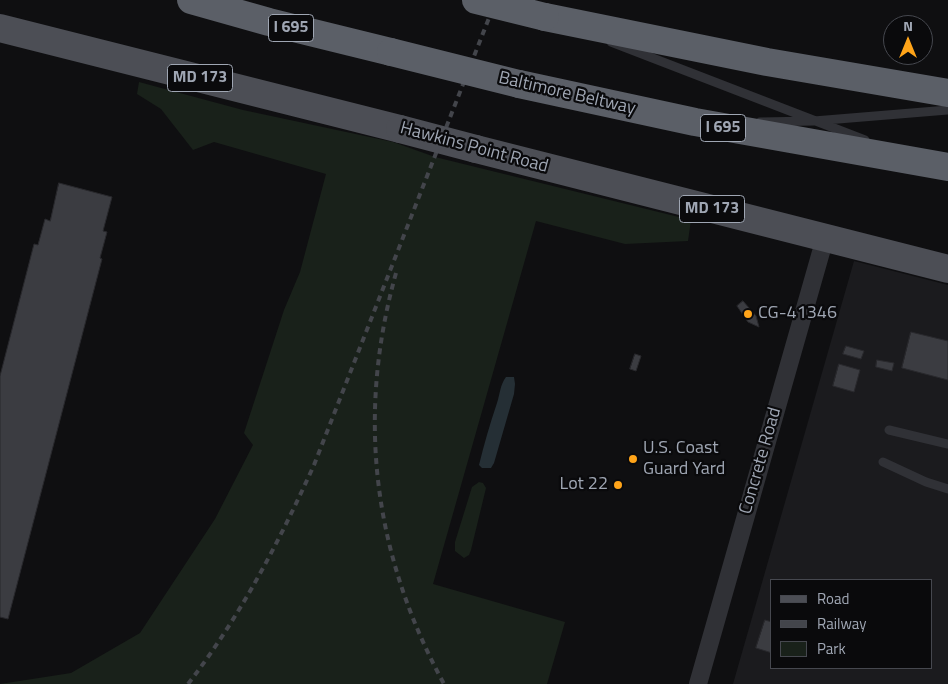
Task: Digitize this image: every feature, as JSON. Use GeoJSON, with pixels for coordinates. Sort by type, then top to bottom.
{"type":"FeatureCollection","features":[{"type":"Feature","properties":{"kind":"highway","name":"Baltimore Beltway"},"geometry":{"type":"LineString","coordinates":[[192,0],[268,22],[519,84],[695,122],[938,165]]}},
{"type":"Feature","properties":{"kind":"highway"},"geometry":{"type":"LineString","coordinates":[[476,0],[545,17],[750,59],[948,93]]}},
{"type":"Feature","properties":{"kind":"main road","name":"Hawkins Point Road"},"geometry":{"type":"LineString","coordinates":[[0,28],[948,269]]}},
{"type":"Feature","properties":{"kind":"street","name":"Concrete Road"},"geometry":{"type":"LineString","coordinates":[[698,684],[825,238]]}},
{"type":"Feature","properties":{"kind":"lane"},"geometry":{"type":"LineString","coordinates":[[545,17],[814,121],[938,165]]}},
{"type":"Feature","properties":{"kind":"lane"},"geometry":{"type":"LineString","coordinates":[[754,122],[814,121],[948,110]]}},
{"type":"Feature","properties":{"kind":"lane"},"geometry":{"type":"LineString","coordinates":[[695,122],[744,122]]}},
{"type":"Feature","properties":{"kind":"lane"},"geometry":{"type":"LineString","coordinates":[[889,430],[948,444]]}},
{"type":"Feature","properties":{"kind":"lane"},"geometry":{"type":"LineString","coordinates":[[883,462],[926,482],[948,489]]}},
{"type":"Feature","properties":{"kind":"shaded area"},"geometry":{"type":"Polygon","coordinates":[[[854,261],[948,285],[948,684],[733,684],[854,261]]]}},
{"type":"Feature","properties":{"kind":"shaded area"},"geometry":{"type":"Polygon","coordinates":[[[506,377],[514,377],[514,394],[494,463],[491,468],[482,468],[479,465],[483,449],[501,386],[506,377]]]}},
{"type":"Feature","properties":{"kind":"green space"},"geometry":{"type":"Polygon","coordinates":[[[139,82],[243,110],[393,142],[435,157],[691,220],[688,241],[625,244],[536,221],[433,584],[565,622],[547,684],[0,684],[71,673],[140,633],[215,519],[253,445],[244,433],[284,310],[300,272],[326,174],[214,142],[193,150],[161,109],[137,94],[139,82]]]}},
{"type":"Feature","properties":{"kind":"green space"},"geometry":{"type":"Polygon","coordinates":[[[479,482],[483,483],[486,488],[471,550],[469,555],[464,558],[455,551],[455,542],[472,487],[479,482]]]}},
{"type":"Feature","properties":{"kind":"building"},"geometry":{"type":"Polygon","coordinates":[[[59,183],[112,197],[103,231],[107,232],[100,258],[102,259],[8,619],[0,617],[0,376],[34,244],[38,245],[45,219],[50,221],[59,183]]]}},
{"type":"Feature","properties":{"kind":"building","name":"CG-41346"},"geometry":{"type":"Polygon","coordinates":[[[743,301],[756,316],[759,327],[748,322],[737,306],[743,301]]]}},
{"type":"Feature","properties":{"kind":"building"},"geometry":{"type":"Polygon","coordinates":[[[911,332],[948,341],[948,380],[902,368],[911,332]]]}},
{"type":"Feature","properties":{"kind":"building"},"geometry":{"type":"Polygon","coordinates":[[[846,346],[864,351],[861,359],[843,354],[846,346]]]}},
{"type":"Feature","properties":{"kind":"building"},"geometry":{"type":"Polygon","coordinates":[[[635,354],[641,356],[636,371],[630,369],[635,354]]]}},
{"type":"Feature","properties":{"kind":"building"},"geometry":{"type":"Polygon","coordinates":[[[877,360],[894,363],[892,371],[876,367],[877,360]]]}},
{"type":"Feature","properties":{"kind":"building"},"geometry":{"type":"Polygon","coordinates":[[[839,364],[860,370],[854,392],[833,386],[839,364]]]}},
{"type":"Feature","properties":{"kind":"building"},"geometry":{"type":"Polygon","coordinates":[[[765,620],[770,621],[770,652],[756,648],[765,620]]]}},
{"type":"Feature","properties":{"kind":"railway"},"geometry":{"type":"LineString","coordinates":[[188,684],[207,659],[241,606],[287,522],[314,465],[496,0]]}},
{"type":"Feature","properties":{"kind":"railway"},"geometry":{"type":"LineString","coordinates":[[396,273],[384,326],[377,379],[375,432],[378,483],[387,535],[401,585],[420,635],[444,684]]}},
{"type":"Feature","properties":{"kind":"place","name":"CG-41346"},"geometry":{"type":"Point","coordinates":[748,314]}},
{"type":"Feature","properties":{"kind":"place","name":"U.S. Coast Guard Yard"},"geometry":{"type":"Point","coordinates":[633,459]}},
{"type":"Feature","properties":{"kind":"place","name":"Lot 22"},"geometry":{"type":"Point","coordinates":[618,485]}}]}
